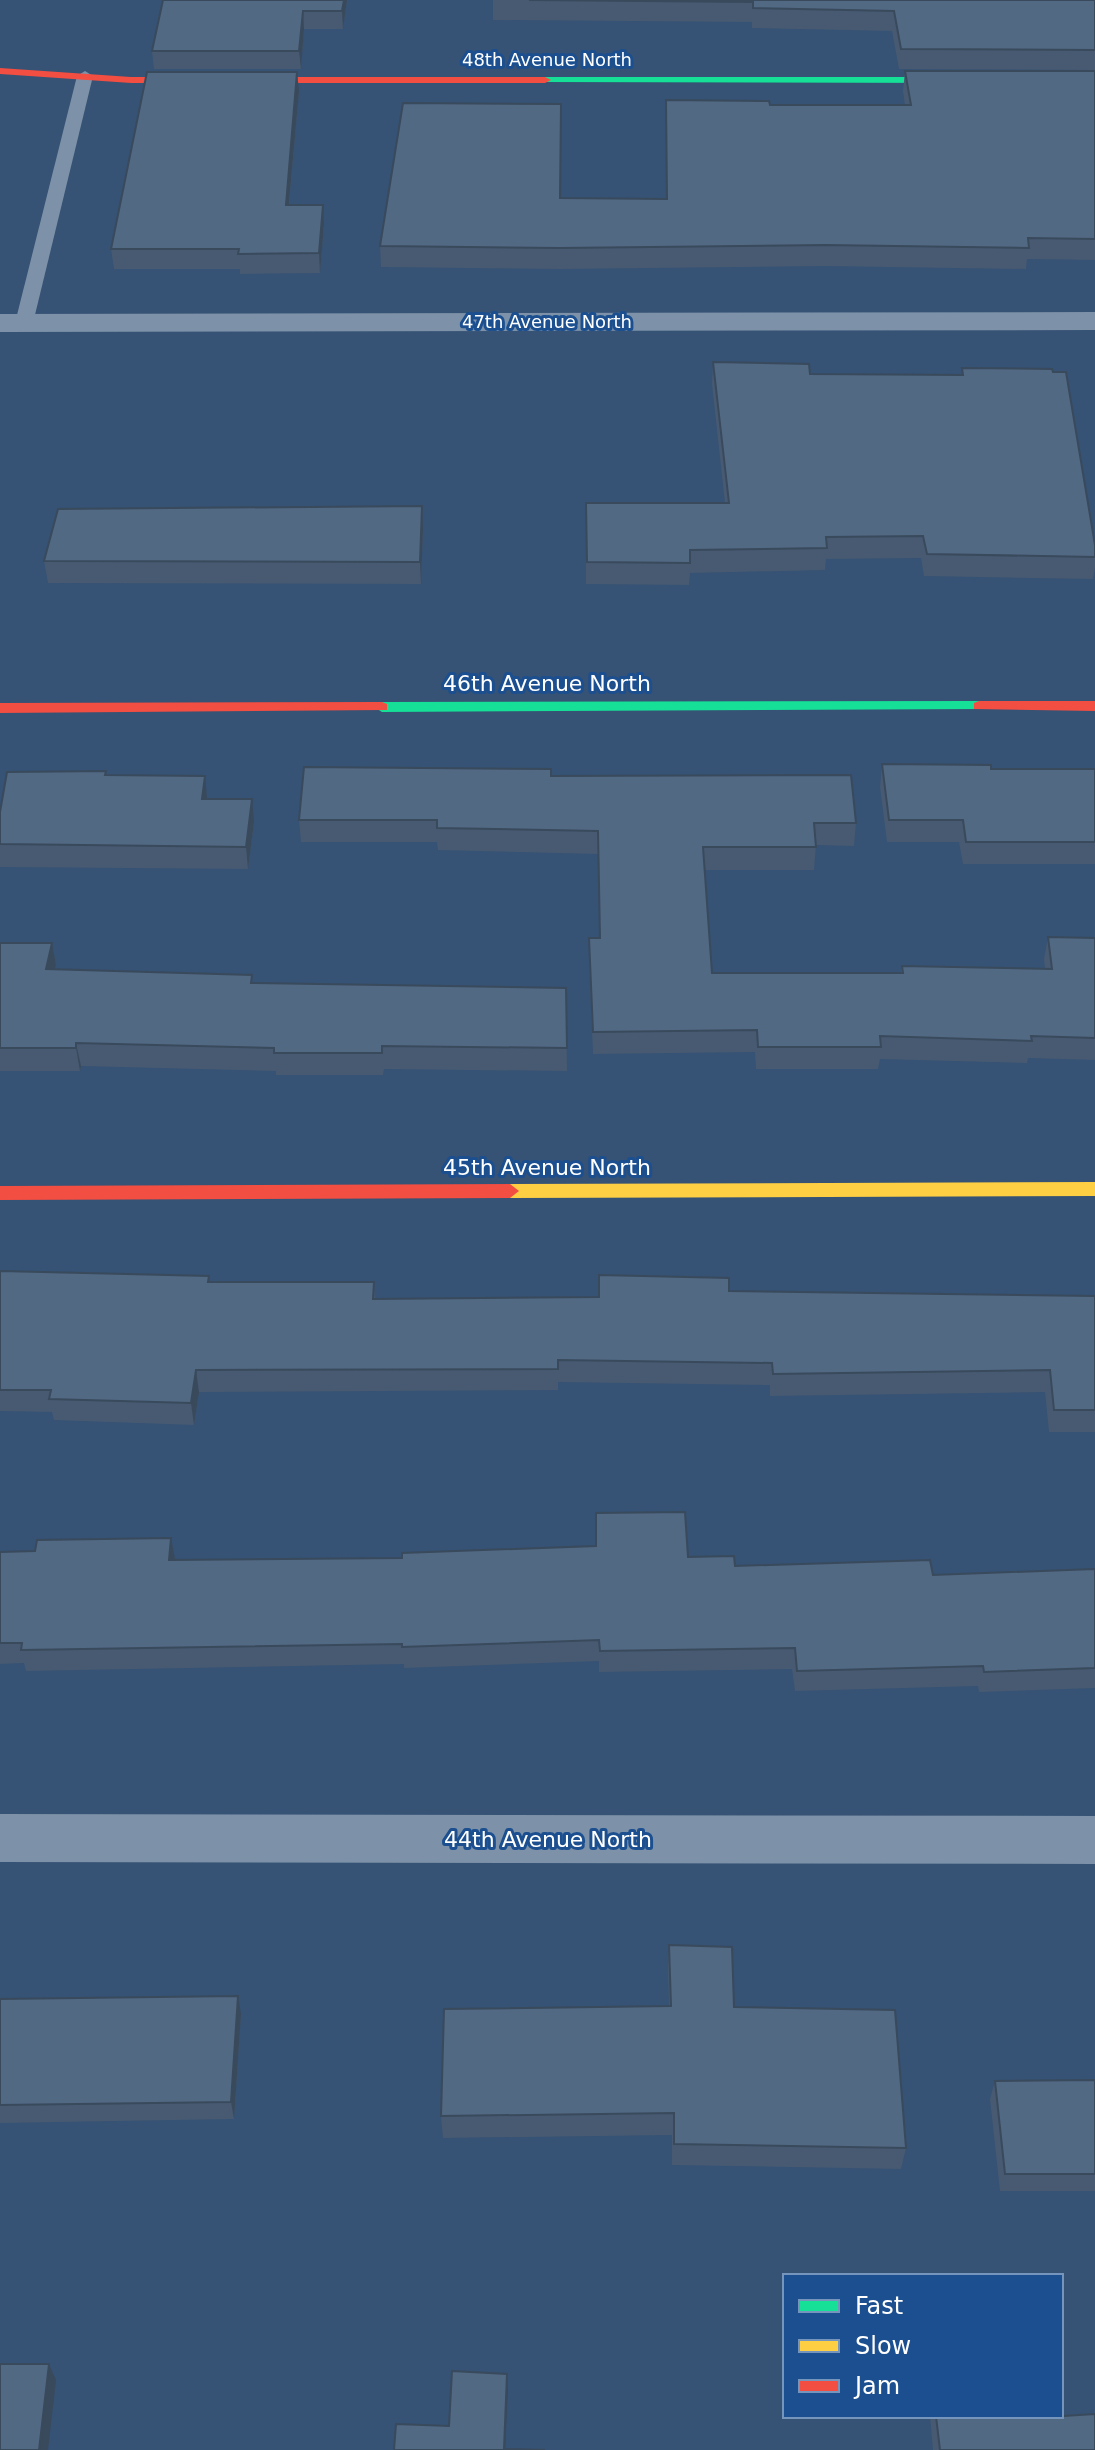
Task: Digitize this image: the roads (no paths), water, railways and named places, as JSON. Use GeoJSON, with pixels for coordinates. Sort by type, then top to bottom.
{"type":"FeatureCollection","features":[{"type":"Feature","properties":{"kind":"street","name":"48th Avenue North"},"geometry":{"type":"LineString","coordinates":[[0,71],[131,80],[984,80]]}},
{"type":"Feature","properties":{"kind":"street","name":"47th Avenue North"},"geometry":{"type":"LineString","coordinates":[[12,323],[1095,321]]}},
{"type":"Feature","properties":{"kind":"street","name":"46th Avenue North"},"geometry":{"type":"LineString","coordinates":[[0,708],[1095,706]]}},
{"type":"Feature","properties":{"kind":"street","name":"45th Avenue North"},"geometry":{"type":"LineString","coordinates":[[0,1193],[1095,1189]]}},
{"type":"Feature","properties":{"kind":"street","name":"44th Avenue North"},"geometry":{"type":"LineString","coordinates":[[0,1838],[1095,1840]]}},
{"type":"Feature","properties":{"kind":"lane"},"geometry":{"type":"LineString","coordinates":[[12,323],[85,76]]}}]}
